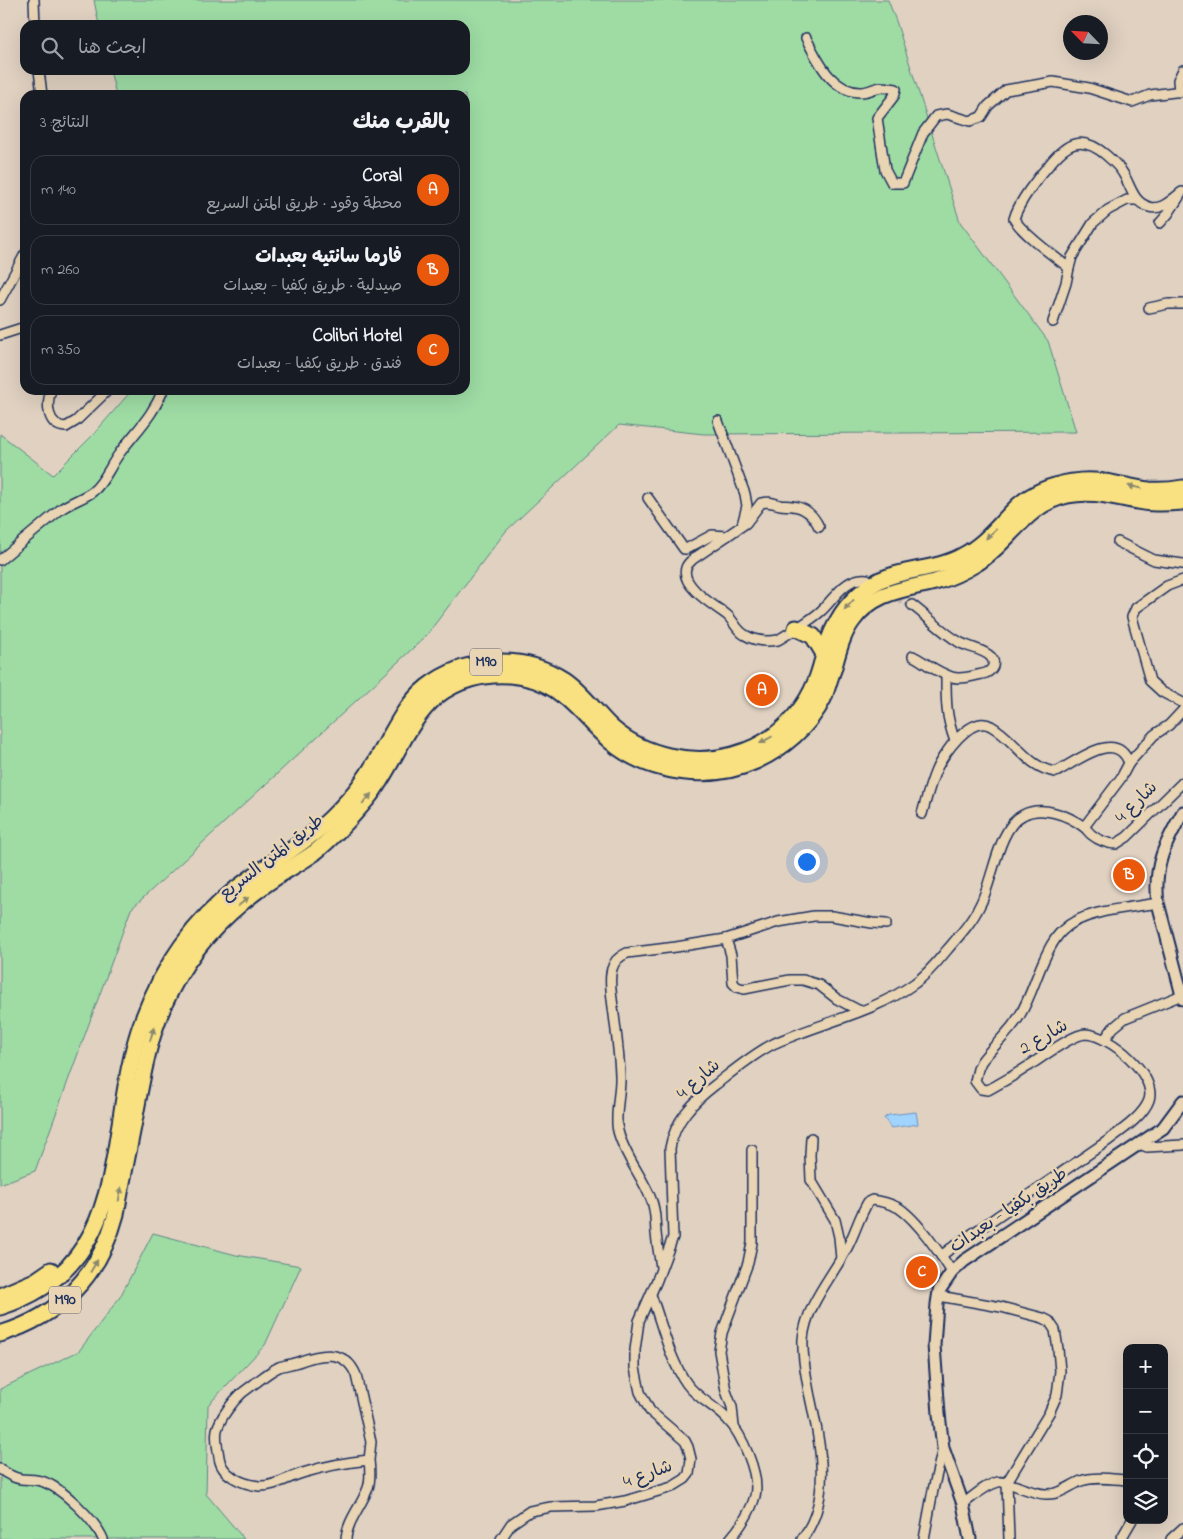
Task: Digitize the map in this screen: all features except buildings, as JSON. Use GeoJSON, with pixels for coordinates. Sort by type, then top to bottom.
{"type":"FeatureCollection","features":[{"type":"Feature","properties":{"kind":"highway","name":"طريق المتن السريع"},"geometry":{"type":"LineString","coordinates":[[0,1307],[20,1301],[57,1278],[80,1252],[91,1234],[100,1214],[111,1174],[137,1037],[150,1002],[172,959],[192,932],[226,897],[300,845],[338,812],[372,768],[405,710],[426,688],[444,676],[484,662],[526,664],[544,670],[565,681],[586,699],[609,725],[621,735],[648,749],[691,760],[737,754],[768,740],[783,728],[800,709],[810,694],[816,680],[838,619],[858,595],[882,580],[950,562],[966,554],[986,539],[1021,504],[1035,494],[1052,486],[1087,480],[1108,481],[1151,490],[1183,488]]}},
{"type":"Feature","properties":{"kind":"highway","name":"طريق المتن السريع"},"geometry":{"type":"LineString","coordinates":[[0,1334],[29,1323],[60,1303],[92,1270],[101,1253],[113,1228],[143,1071],[156,1021],[186,963],[209,934],[240,904],[314,853],[337,833],[372,793],[417,717],[441,693],[457,684],[479,677],[500,675],[528,678],[561,693],[614,745],[639,759],[670,770],[690,772],[707,772],[734,768],[770,754],[788,742],[815,712],[824,697],[842,641],[854,619],[863,609],[888,593],[940,580],[976,563],[996,548],[1029,513],[1063,496],[1089,492],[1144,502],[1164,504],[1183,502]]}},
{"type":"Feature","properties":{"kind":"highway"},"geometry":{"type":"LineString","coordinates":[[796,628],[813,636],[824,654]]}},
{"type":"Feature","properties":{"kind":"highway"},"geometry":{"type":"LineString","coordinates":[[0,1296],[26,1286],[42,1277],[91,1234]]}},
{"type":"Feature","properties":{"kind":"main road"},"geometry":{"type":"LineString","coordinates":[[1182,997],[1158,903],[1156,888],[1160,861],[1183,812]]}},
{"type":"Feature","properties":{"kind":"main road","name":"طريق بكفيا - بعبدات"},"geometry":{"type":"LineString","coordinates":[[970,1539],[963,1504],[943,1448],[939,1414],[934,1345],[938,1296],[943,1284],[952,1272],[964,1262],[1163,1128],[1183,1101]]}},
{"type":"Feature","properties":{"kind":"street"},"geometry":{"type":"LineString","coordinates":[[34,0],[35,20]]}},
{"type":"Feature","properties":{"kind":"street"},"geometry":{"type":"LineString","coordinates":[[806,38],[818,62],[833,81],[848,92],[863,92],[882,87],[896,88],[894,96],[877,118],[885,170],[892,183],[903,183],[923,133],[936,116],[947,114],[970,121],[981,117],[988,106],[1006,90],[1053,82],[1089,88],[1132,102],[1150,95],[1181,92],[1178,80],[1183,70]]}},
{"type":"Feature","properties":{"kind":"street"},"geometry":{"type":"LineString","coordinates":[[40,75],[41,90]]}},
{"type":"Feature","properties":{"kind":"street"},"geometry":{"type":"LineString","coordinates":[[1069,268],[1033,238],[1014,219],[1041,174],[1064,149],[1078,143],[1094,146],[1118,166],[1137,200],[1147,206],[1157,208],[1163,206],[1182,191]]}},
{"type":"Feature","properties":{"kind":"street"},"geometry":{"type":"LineString","coordinates":[[1160,223],[1176,203],[1182,191]]}},
{"type":"Feature","properties":{"kind":"street"},"geometry":{"type":"LineString","coordinates":[[1053,322],[1077,248],[1093,223],[1108,210],[1127,200],[1137,200]]}},
{"type":"Feature","properties":{"kind":"street"},"geometry":{"type":"LineString","coordinates":[[0,300],[20,263]]}},
{"type":"Feature","properties":{"kind":"street"},"geometry":{"type":"LineString","coordinates":[[1149,308],[1168,304],[1183,304]]}},
{"type":"Feature","properties":{"kind":"street"},"geometry":{"type":"LineString","coordinates":[[0,335],[20,329]]}},
{"type":"Feature","properties":{"kind":"street"},"geometry":{"type":"LineString","coordinates":[[50,395],[48,403],[49,415],[58,426],[66,427],[76,421],[103,395]]}},
{"type":"Feature","properties":{"kind":"street"},"geometry":{"type":"LineString","coordinates":[[0,560],[61,509],[93,491],[153,411],[161,395]]}},
{"type":"Feature","properties":{"kind":"street"},"geometry":{"type":"LineString","coordinates":[[718,421],[745,494],[747,506],[742,526]]}},
{"type":"Feature","properties":{"kind":"street"},"geometry":{"type":"LineString","coordinates":[[648,498],[685,549],[712,535],[727,536]]}},
{"type":"Feature","properties":{"kind":"street"},"geometry":{"type":"LineString","coordinates":[[819,527],[812,516],[805,510],[772,501],[761,503],[746,523],[687,564],[685,570],[688,581],[709,603],[730,617],[739,631],[750,638],[764,641],[778,640],[821,611],[848,584],[861,578],[867,578]]}},
{"type":"Feature","properties":{"kind":"street"},"geometry":{"type":"LineString","coordinates":[[1118,542],[1154,560],[1183,564]]}},
{"type":"Feature","properties":{"kind":"street"},"geometry":{"type":"LineString","coordinates":[[1183,580],[1168,586],[1136,608],[1132,618],[1150,682],[1162,692],[1183,703]]}},
{"type":"Feature","properties":{"kind":"street"},"geometry":{"type":"LineString","coordinates":[[912,605],[959,642],[989,655],[993,660],[994,667],[986,673],[957,679],[946,676],[913,656]]}},
{"type":"Feature","properties":{"kind":"street"},"geometry":{"type":"LineString","coordinates":[[946,676],[948,724],[955,742]]}},
{"type":"Feature","properties":{"kind":"street"},"geometry":{"type":"LineString","coordinates":[[1084,827],[1121,778],[1129,763],[1154,735],[1169,725],[1183,710]]}},
{"type":"Feature","properties":{"kind":"street"},"geometry":{"type":"LineString","coordinates":[[922,814],[936,770],[944,754],[973,726],[980,724],[992,726],[1010,740],[1038,767],[1044,770],[1056,772],[1105,747],[1119,750],[1126,756],[1129,763]]}},
{"type":"Feature","properties":{"kind":"street","name":"شارع 4"},"geometry":{"type":"LineString","coordinates":[[501,1539],[510,1524],[530,1511],[551,1507],[596,1506],[624,1501],[672,1487],[686,1479],[689,1474],[690,1454],[685,1441],[650,1411],[640,1392],[635,1368],[636,1336],[639,1320],[651,1295],[673,1237],[671,1142],[676,1126],[684,1113],[700,1096],[773,1044],[886,1000],[915,984],[927,974],[964,930],[981,904],[1003,841],[1010,826],[1019,817],[1031,812],[1050,812],[1084,827],[1092,835],[1111,844],[1121,841],[1183,782]]}},
{"type":"Feature","properties":{"kind":"street","name":"شارع 2"},"geometry":{"type":"LineString","coordinates":[[941,1256],[1106,1142],[1143,1110],[1148,1102],[1149,1087],[1144,1076],[1134,1063],[1121,1050],[1104,1039],[1086,1034],[1075,1036],[988,1090],[981,1088],[975,1081],[981,1062],[1011,1029],[1019,1017],[1032,992],[1048,950],[1062,930],[1078,919],[1088,915],[1158,903]]}},
{"type":"Feature","properties":{"kind":"street"},"geometry":{"type":"LineString","coordinates":[[661,1267],[653,1202],[627,1153],[617,1129],[616,1115],[620,1077],[619,1050],[611,986],[612,968],[619,956],[626,953],[726,939],[778,922],[814,916],[832,916],[886,924]]}},
{"type":"Feature","properties":{"kind":"street"},"geometry":{"type":"LineString","coordinates":[[726,939],[732,960],[732,981],[737,987],[744,989],[790,980],[809,981],[819,984],[837,1000],[860,1011]]}},
{"type":"Feature","properties":{"kind":"street"},"geometry":{"type":"LineString","coordinates":[[1104,1039],[1120,1021],[1182,997]]}},
{"type":"Feature","properties":{"kind":"street"},"geometry":{"type":"LineString","coordinates":[[811,1138],[811,1180],[835,1220],[841,1258]]}},
{"type":"Feature","properties":{"kind":"street"},"geometry":{"type":"LineString","coordinates":[[1140,1144],[1147,1147],[1183,1145]]}},
{"type":"Feature","properties":{"kind":"street"},"geometry":{"type":"LineString","coordinates":[[734,1427],[732,1407],[726,1390],[719,1351],[722,1333],[748,1263],[752,1243],[752,1150]]}},
{"type":"Feature","properties":{"kind":"street"},"geometry":{"type":"LineString","coordinates":[[802,1539],[815,1516],[820,1499],[821,1465],[805,1373],[803,1338],[812,1307],[848,1247],[866,1205],[870,1200],[892,1205],[907,1215],[952,1272]]}},
{"type":"Feature","properties":{"kind":"street"},"geometry":{"type":"LineString","coordinates":[[651,1295],[679,1372],[688,1386],[727,1418],[734,1427],[740,1436],[752,1467],[756,1483],[755,1496],[744,1520],[730,1539]]}},
{"type":"Feature","properties":{"kind":"street"},"geometry":{"type":"LineString","coordinates":[[938,1296],[1001,1307],[1043,1318],[1049,1321],[1055,1330],[1060,1371],[1056,1395],[1048,1413],[1007,1482],[1008,1539]]}},
{"type":"Feature","properties":{"kind":"street"},"geometry":{"type":"LineString","coordinates":[[346,1539],[348,1530],[368,1490],[371,1442],[356,1375],[346,1362],[331,1354],[306,1359],[265,1375],[242,1392],[231,1404],[216,1431],[216,1444],[222,1468],[234,1478],[257,1486],[274,1484],[306,1472],[327,1467],[369,1460]]}},
{"type":"Feature","properties":{"kind":"street"},"geometry":{"type":"LineString","coordinates":[[924,1539],[943,1448]]}},
{"type":"Feature","properties":{"kind":"street"},"geometry":{"type":"LineString","coordinates":[[0,1469],[14,1478],[35,1480],[53,1486],[83,1511],[103,1539]]}},
{"type":"Feature","properties":{"kind":"street"},"geometry":{"type":"LineString","coordinates":[[963,1504],[990,1485],[1000,1481],[1038,1494],[1052,1494],[1067,1489],[1083,1480],[1104,1478],[1123,1480]]}},
{"type":"Feature","properties":{"kind":"street"},"geometry":{"type":"LineString","coordinates":[[1121,1539],[1130,1524]]}},
{"type":"Feature","properties":{"kind":"street"},"geometry":{"type":"LineString","coordinates":[[1171,1539],[1183,1528]]}},
{"type":"Feature","properties":{"kind":"green space"},"geometry":{"type":"Polygon","coordinates":[[[94,0],[888,0],[960,222],[1048,341],[1076,432],[704,434],[619,425],[506,531],[425,637],[131,909],[35,1171],[0,1184],[0,434],[53,475],[92,436],[128,395],[470,395],[470,90],[115,90],[111,75],[470,75],[470,20],[98,20],[94,0]]]}},
{"type":"Feature","properties":{"kind":"green space"},"geometry":{"type":"Polygon","coordinates":[[[153,1233],[236,1255],[301,1266],[265,1345],[208,1405],[206,1494],[244,1539],[0,1539],[0,1389],[79,1351],[120,1297],[153,1233]]]}},
{"type":"Feature","properties":{"kind":"water"},"geometry":{"type":"Polygon","coordinates":[[[916,1112],[918,1124],[891,1128],[884,1118],[889,1115],[916,1112]]]}},
{"type":"Feature","properties":{"kind":"tunnel"},"geometry":{"type":"LineString","coordinates":[[872,581],[912,605]]}},
{"type":"Feature","properties":{"kind":"place","name":"Coral"},"geometry":{"type":"Point","coordinates":[762,690]}},
{"type":"Feature","properties":{"kind":"place","name":"فارما سانتيه بعبدات"},"geometry":{"type":"Point","coordinates":[1129,875]}},
{"type":"Feature","properties":{"kind":"place","name":"Colibri Hotel"},"geometry":{"type":"Point","coordinates":[922,1272]}}]}
